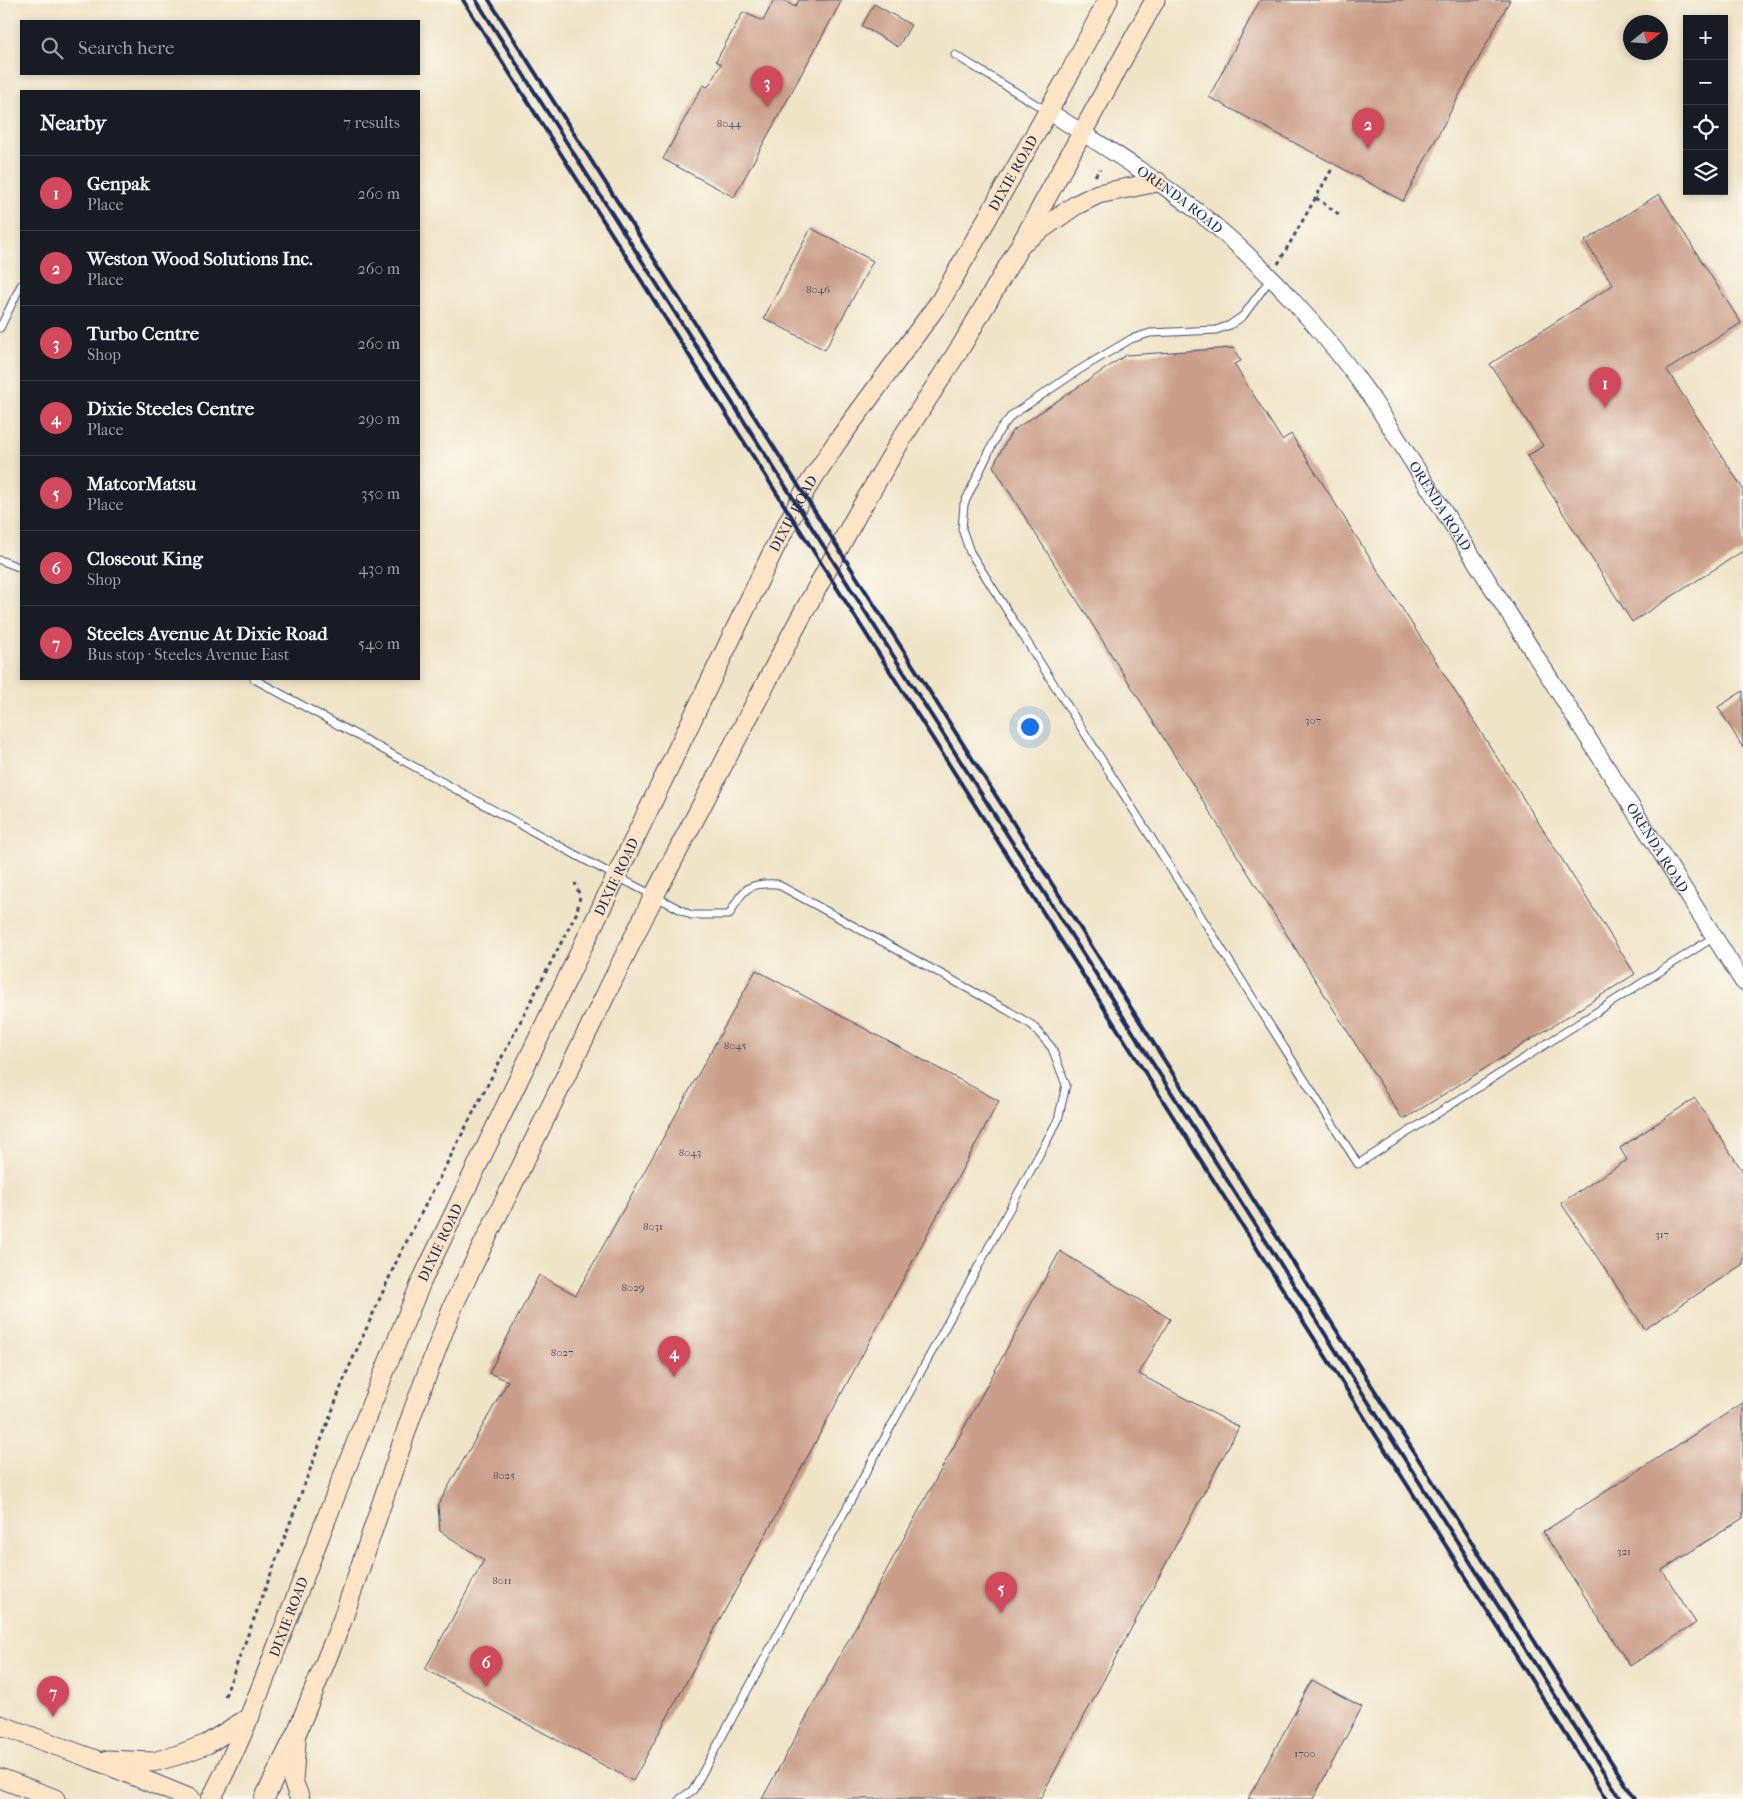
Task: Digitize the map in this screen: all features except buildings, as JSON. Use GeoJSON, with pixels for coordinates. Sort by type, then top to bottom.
{"type":"FeatureCollection","features":[{"type":"Feature","properties":{"kind":"main road","name":"DIXIE ROAD"},"geometry":{"type":"LineString","coordinates":[[211,1799],[250,1717],[378,1385],[423,1278],[774,549],[808,487],[837,442],[941,300],[1048,112],[1108,0]]}},
{"type":"Feature","properties":{"kind":"main road"},"geometry":{"type":"LineString","coordinates":[[264,1799],[297,1732],[342,1622],[413,1411],[453,1306],[654,896],[858,513],[902,438],[962,345],[1021,244],[1154,0]]}},
{"type":"Feature","properties":{"kind":"main road"},"geometry":{"type":"LineString","coordinates":[[1021,244],[1076,205],[1098,194],[1125,187],[1158,182]]}},
{"type":"Feature","properties":{"kind":"main road"},"geometry":{"type":"LineString","coordinates":[[93,1760],[153,1762],[207,1744],[250,1717]]}},
{"type":"Feature","properties":{"kind":"main road"},"geometry":{"type":"LineString","coordinates":[[0,1725],[191,1799]]}},
{"type":"Feature","properties":{"kind":"main road"},"geometry":{"type":"LineString","coordinates":[[297,1732],[293,1781],[300,1799]]}},
{"type":"Feature","properties":{"kind":"main road"},"geometry":{"type":"LineString","coordinates":[[0,1778],[56,1799]]}},
{"type":"Feature","properties":{"kind":"street","name":"ORENDA ROAD"},"geometry":{"type":"LineString","coordinates":[[1048,112],[1158,182],[1198,211],[1271,278],[1330,344],[1373,400],[1743,982]]}},
{"type":"Feature","properties":{"kind":"lane"},"geometry":{"type":"LineString","coordinates":[[955,55],[1048,112]]}},
{"type":"Feature","properties":{"kind":"lane"},"geometry":{"type":"LineString","coordinates":[[1271,278],[1243,316],[1230,325],[1216,330],[1150,333],[1131,339],[1012,415],[999,431],[964,504],[962,529],[970,552],[1358,1164],[1714,937]]}},
{"type":"Feature","properties":{"kind":"lane"},"geometry":{"type":"LineString","coordinates":[[0,328],[20,287]]}},
{"type":"Feature","properties":{"kind":"lane"},"geometry":{"type":"LineString","coordinates":[[0,560],[20,568]]}},
{"type":"Feature","properties":{"kind":"lane"},"geometry":{"type":"LineString","coordinates":[[256,680],[585,860],[691,915],[729,915],[742,891],[760,883],[777,884],[1007,1010],[1032,1026],[1052,1048],[1066,1085],[1058,1120],[693,1790],[680,1799]]}},
{"type":"Feature","properties":{"kind":"path"},"geometry":{"type":"LineString","coordinates":[[1094,178],[1100,169]]}},
{"type":"Feature","properties":{"kind":"path"},"geometry":{"type":"LineString","coordinates":[[1271,278],[1332,169]]}},
{"type":"Feature","properties":{"kind":"path"},"geometry":{"type":"LineString","coordinates":[[1316,198],[1340,215]]}},
{"type":"Feature","properties":{"kind":"path"},"geometry":{"type":"LineString","coordinates":[[225,1696],[346,1374],[398,1258],[577,912],[580,896],[575,883]]}},
{"type":"Feature","properties":{"kind":"railway"},"geometry":{"type":"LineString","coordinates":[[463,0],[1607,1799]]}},
{"type":"Feature","properties":{"kind":"railway"},"geometry":{"type":"LineString","coordinates":[[476,0],[1621,1799]]}},
{"type":"Feature","properties":{"kind":"railway"},"geometry":{"type":"LineString","coordinates":[[489,0],[1635,1799]]}},
{"type":"Feature","properties":{"kind":"place","name":"Turbo Centre"},"geometry":{"type":"Point","coordinates":[767,107]}},
{"type":"Feature","properties":{"kind":"place","name":"Weston Wood Solutions Inc."},"geometry":{"type":"Point","coordinates":[1368,149]}},
{"type":"Feature","properties":{"kind":"place","name":"Genpak"},"geometry":{"type":"Point","coordinates":[1605,408]}},
{"type":"Feature","properties":{"kind":"place","name":"Dixie Steeles Centre"},"geometry":{"type":"Point","coordinates":[674,1377]}},
{"type":"Feature","properties":{"kind":"place","name":"MatcorMatsu"},"geometry":{"type":"Point","coordinates":[1001,1613]}},
{"type":"Feature","properties":{"kind":"place","name":"Closeout King"},"geometry":{"type":"Point","coordinates":[486,1687]}},
{"type":"Feature","properties":{"kind":"place","name":"Steeles Avenue At Dixie Road"},"geometry":{"type":"Point","coordinates":[53,1717]}}]}
